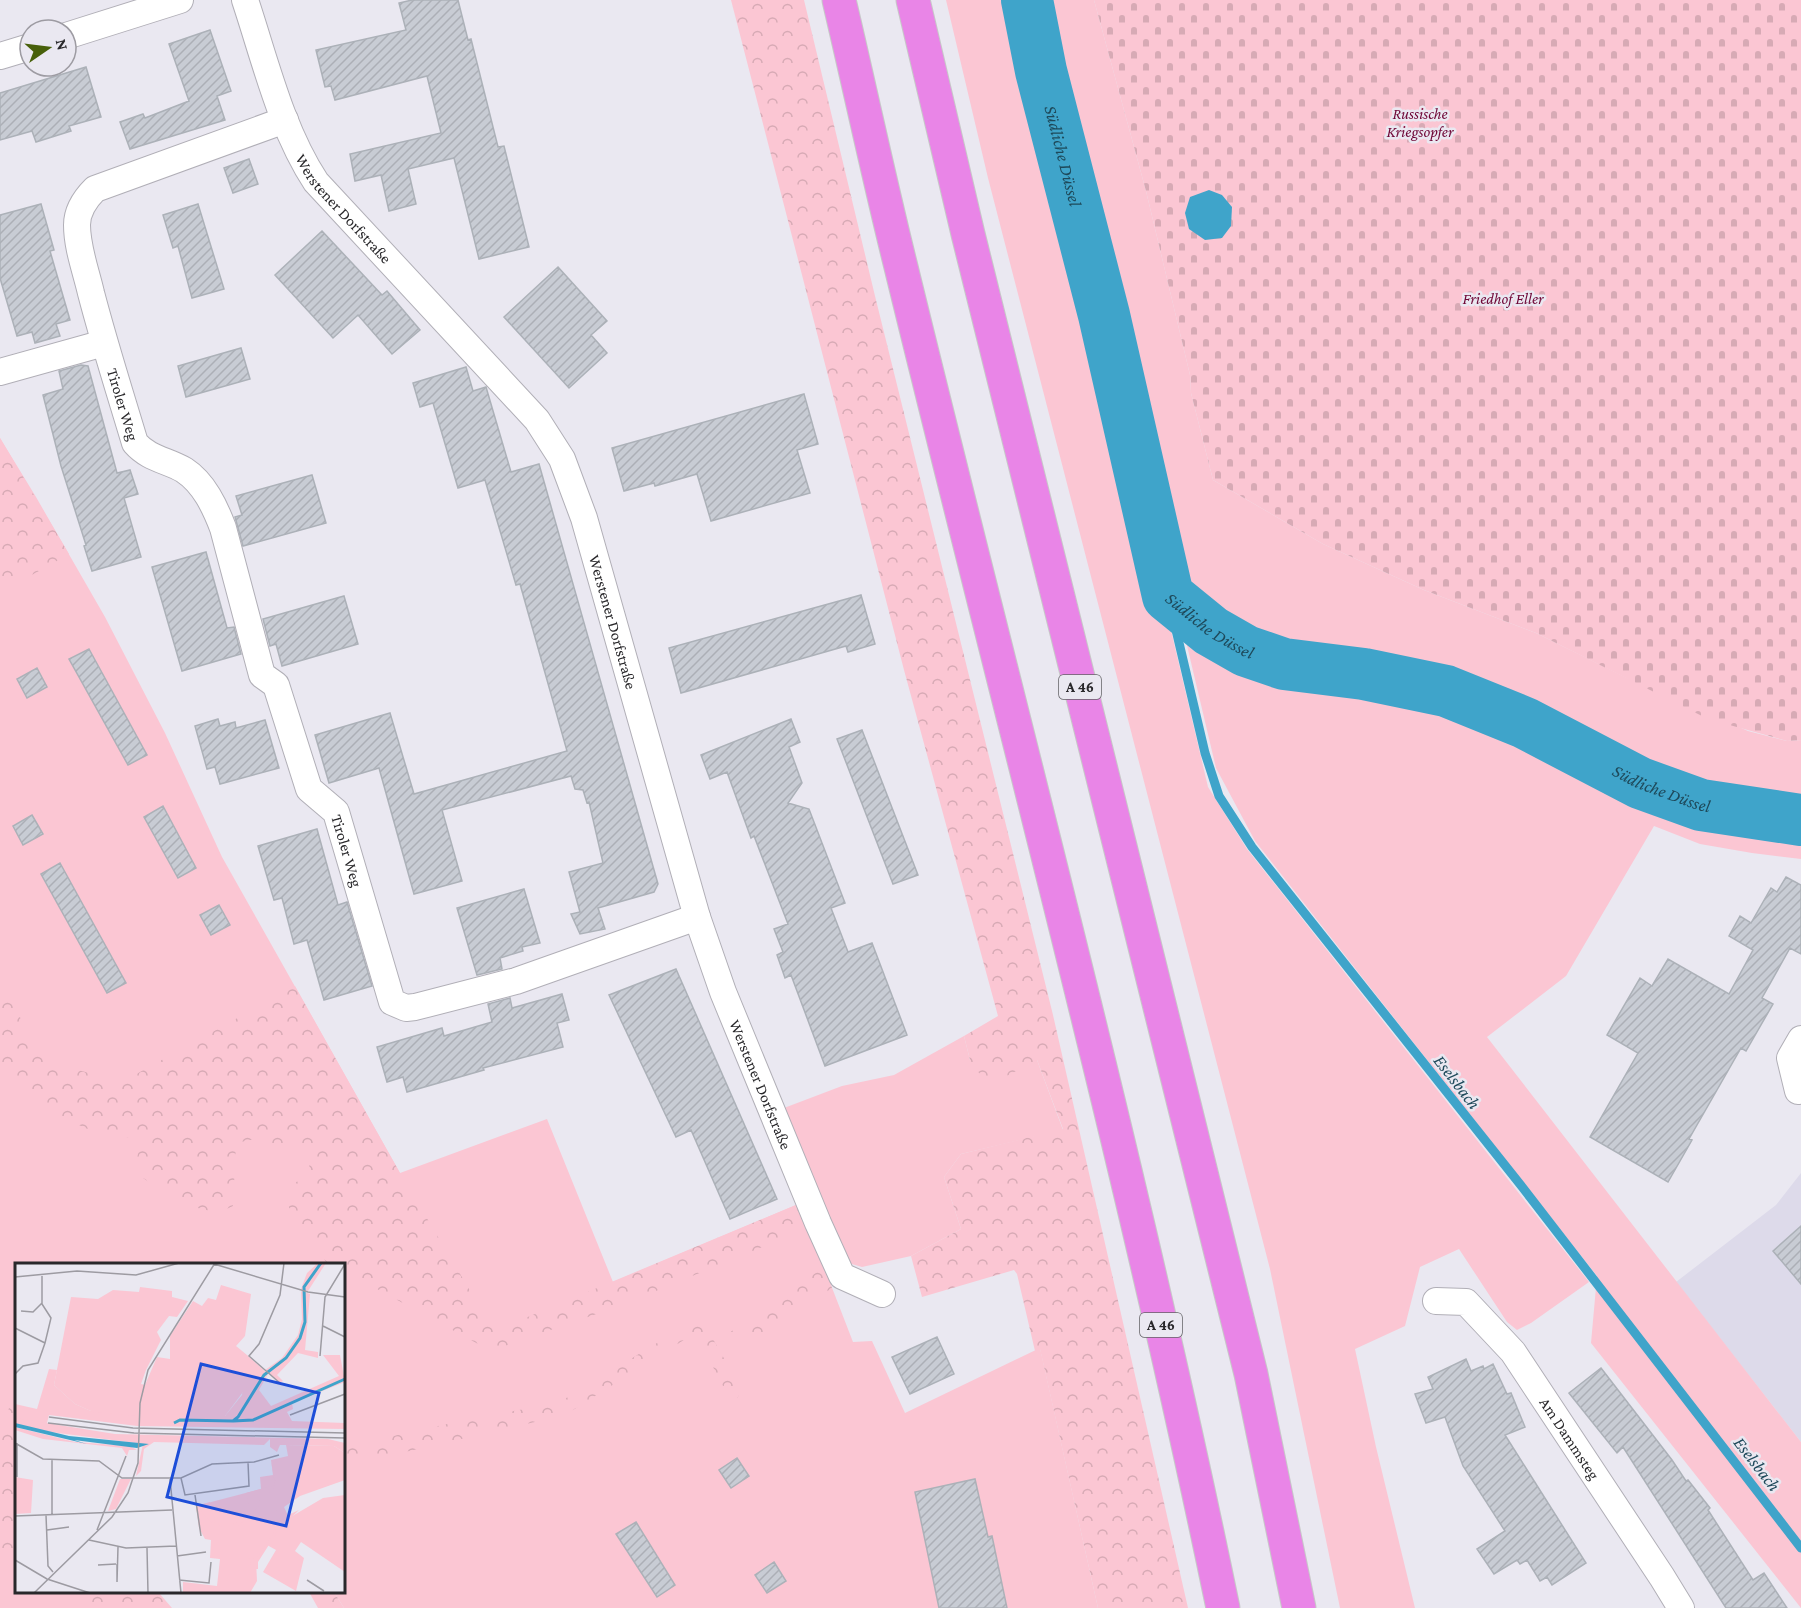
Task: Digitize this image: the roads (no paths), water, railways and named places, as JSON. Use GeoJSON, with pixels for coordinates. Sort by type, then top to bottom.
{"type":"FeatureCollection","features":[{"type":"Feature","properties":{"kind":"highway","name":"A 46"},"geometry":{"type":"LineString","coordinates":[[839,0],[903,275],[1095,1042],[1190,1446],[1223,1608]]}},
{"type":"Feature","properties":{"kind":"highway","name":"A 46"},"geometry":{"type":"LineString","coordinates":[[913,0],[968,234],[1251,1374],[1299,1608]]}},
{"type":"Feature","properties":{"kind":"street"},"geometry":{"type":"LineString","coordinates":[[78,32],[180,0]]}},
{"type":"Feature","properties":{"kind":"street","name":"Werstener Dorfstraße"},"geometry":{"type":"LineString","coordinates":[[245,0],[285,120],[303,162],[316,182],[537,420],[562,459],[584,518],[697,917],[727,1003],[842,1276],[882,1294]]}},
{"type":"Feature","properties":{"kind":"street"},"geometry":{"type":"LineString","coordinates":[[0,56],[18,51]]}},
{"type":"Feature","properties":{"kind":"street","name":"Tiroler Weg"},"geometry":{"type":"LineString","coordinates":[[285,120],[95,189],[86,198],[78,213],[77,224],[80,248],[104,343],[135,443],[143,453],[184,470],[196,480],[217,513],[262,675],[276,685],[309,789],[336,812],[392,1002],[406,1008],[415,1007],[516,981],[697,917]]}},
{"type":"Feature","properties":{"kind":"street"},"geometry":{"type":"LineString","coordinates":[[0,372],[104,343]]}},
{"type":"Feature","properties":{"kind":"street"},"geometry":{"type":"LineString","coordinates":[[1798,1091],[1790,1058],[1801,1039]]}},
{"type":"Feature","properties":{"kind":"street","name":"Am Dammsteg"},"geometry":{"type":"LineString","coordinates":[[1436,1301],[1466,1302],[1513,1352],[1681,1608]]}},
{"type":"Feature","properties":{"kind":"water"},"geometry":{"type":"Polygon","coordinates":[[[1209,190],[1222,195],[1232,207],[1231,226],[1222,238],[1205,240],[1189,229],[1185,213],[1190,197],[1209,190]]]}},
{"type":"Feature","properties":{"kind":"waterway","name":"Südliche Düssel"},"geometry":{"type":"LineString","coordinates":[[1027,0],[1041,71],[1104,315],[1168,596],[1211,631],[1246,651],[1284,664],[1364,674],[1446,691],[1525,723],[1640,783],[1701,805],[1801,820]]}},
{"type":"Feature","properties":{"kind":"waterway","name":"Eselsbach"},"geometry":{"type":"LineString","coordinates":[[1168,596],[1205,753],[1219,796],[1252,847],[1523,1188],[1801,1548]]}},
{"type":"Feature","properties":{"kind":"park label","name":"Russische Kriegsopfer"},"geometry":{"type":"Point","coordinates":[1420,122]}},
{"type":"Feature","properties":{"kind":"park label","name":"Friedhof Eller"},"geometry":{"type":"Point","coordinates":[1503,298]}}]}
